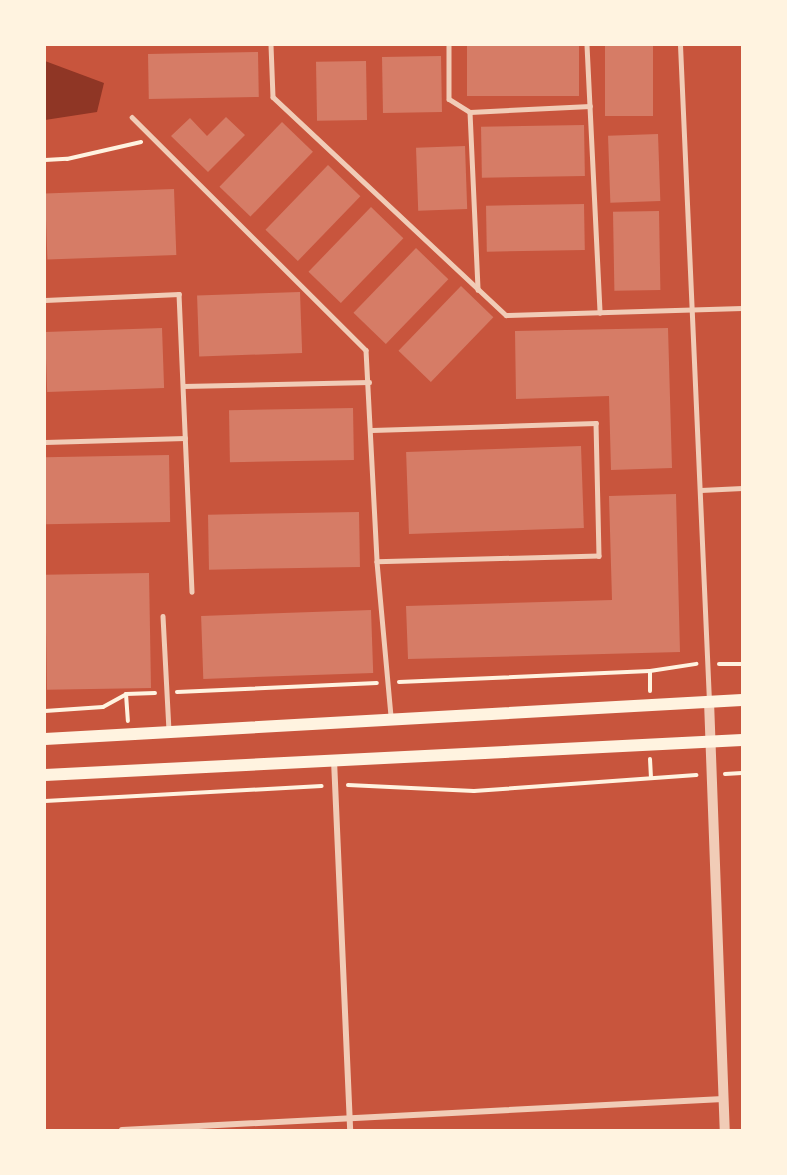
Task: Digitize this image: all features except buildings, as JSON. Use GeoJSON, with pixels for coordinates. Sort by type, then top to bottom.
{"type":"FeatureCollection","features":[{"type":"Feature","properties":{"kind":"main road"},"geometry":{"type":"LineString","coordinates":[[45,739],[391,723],[742,700]]}},
{"type":"Feature","properties":{"kind":"main road"},"geometry":{"type":"LineString","coordinates":[[45,775],[742,740]]}},
{"type":"Feature","properties":{"kind":"street"},"geometry":{"type":"LineString","coordinates":[[680,45],[701,490],[725,1130]]}},
{"type":"Feature","properties":{"kind":"street"},"geometry":{"type":"LineString","coordinates":[[334,760],[350,1130]]}},
{"type":"Feature","properties":{"kind":"street"},"geometry":{"type":"LineString","coordinates":[[122,1130],[723,1099]]}},
{"type":"Feature","properties":{"kind":"lane"},"geometry":{"type":"LineString","coordinates":[[271,45],[273,97],[506,315],[742,308]]}},
{"type":"Feature","properties":{"kind":"lane"},"geometry":{"type":"LineString","coordinates":[[449,45],[449,99],[470,112],[590,106]]}},
{"type":"Feature","properties":{"kind":"lane"},"geometry":{"type":"LineString","coordinates":[[587,45],[600,313]]}},
{"type":"Feature","properties":{"kind":"lane"},"geometry":{"type":"LineString","coordinates":[[470,112],[478,290]]}},
{"type":"Feature","properties":{"kind":"lane"},"geometry":{"type":"LineString","coordinates":[[132,117],[366,350],[372,430],[377,562],[391,723]]}},
{"type":"Feature","properties":{"kind":"lane"},"geometry":{"type":"LineString","coordinates":[[45,300],[179,294],[192,592]]}},
{"type":"Feature","properties":{"kind":"lane"},"geometry":{"type":"LineString","coordinates":[[183,386],[369,382]]}},
{"type":"Feature","properties":{"kind":"lane"},"geometry":{"type":"LineString","coordinates":[[372,430],[596,423],[599,556],[377,562]]}},
{"type":"Feature","properties":{"kind":"lane"},"geometry":{"type":"LineString","coordinates":[[45,442],[185,438]]}},
{"type":"Feature","properties":{"kind":"lane"},"geometry":{"type":"LineString","coordinates":[[701,490],[742,488]]}},
{"type":"Feature","properties":{"kind":"lane"},"geometry":{"type":"LineString","coordinates":[[163,616],[170,734]]}},
{"type":"Feature","properties":{"kind":"path"},"geometry":{"type":"LineString","coordinates":[[45,160],[67,159],[154,139]]}},
{"type":"Feature","properties":{"kind":"path"},"geometry":{"type":"LineString","coordinates":[[45,711],[103,707],[126,694],[650,671]]}},
{"type":"Feature","properties":{"kind":"path"},"geometry":{"type":"LineString","coordinates":[[45,801],[336,785],[474,791],[742,773]]}},
{"type":"Feature","properties":{"kind":"shaded area"},"geometry":{"type":"Polygon","coordinates":[[[45,61],[104,83],[97,112],[45,120],[45,61]]]}}]}
